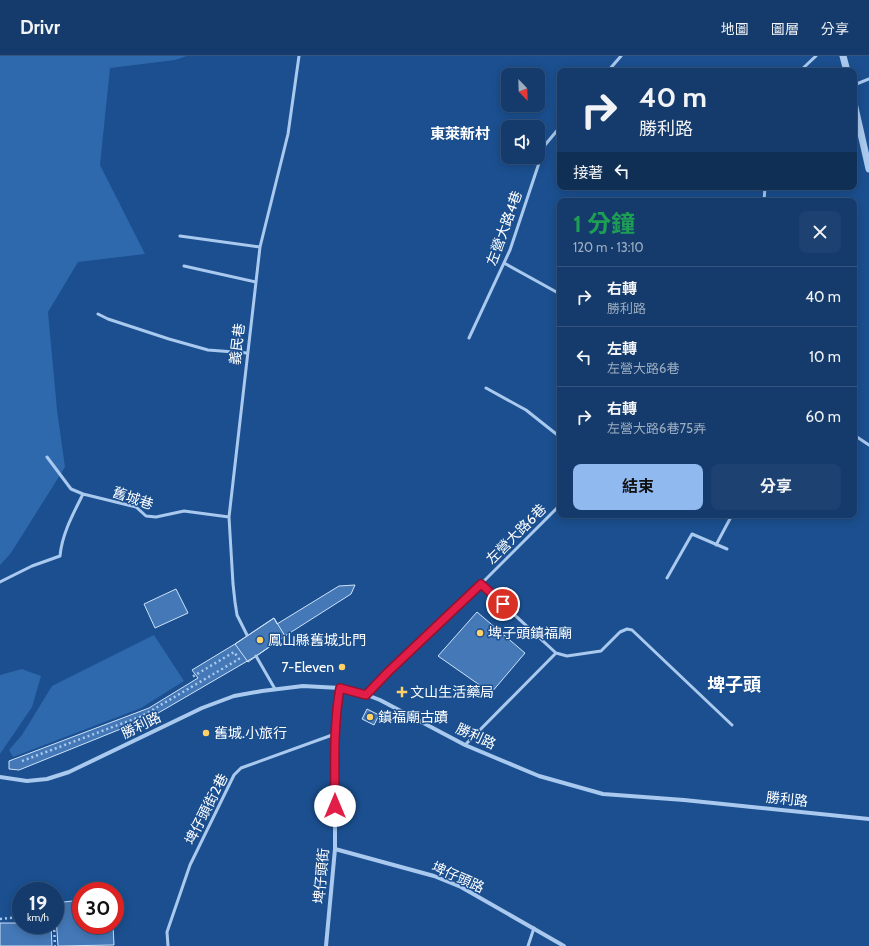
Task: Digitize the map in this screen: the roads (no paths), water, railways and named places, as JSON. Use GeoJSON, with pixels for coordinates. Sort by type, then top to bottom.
{"type":"FeatureCollection","features":[{"type":"Feature","properties":{"kind":"street"},"geometry":{"type":"LineString","coordinates":[[843,56],[846,68]]}},
{"type":"Feature","properties":{"kind":"street"},"geometry":{"type":"LineString","coordinates":[[857,115],[869,169]]}},
{"type":"Feature","properties":{"kind":"street","name":"勝利路"},"geometry":{"type":"LineString","coordinates":[[0,777],[27,781],[47,779],[69,772],[202,708],[234,696],[262,690],[303,686],[340,688],[380,700],[465,745],[539,776],[603,794],[684,800],[869,819]]}},
{"type":"Feature","properties":{"kind":"street","name":"埤仔頭街"},"geometry":{"type":"LineString","coordinates":[[326,946],[335,849],[336,734],[337,703],[340,688]]}},
{"type":"Feature","properties":{"kind":"street","name":"埤仔頭路"},"geometry":{"type":"LineString","coordinates":[[335,849],[434,876],[461,887],[564,946]]}},
{"type":"Feature","properties":{"kind":"lane","name":"義民巷"},"geometry":{"type":"LineString","coordinates":[[247,635],[237,615],[228,517],[260,247],[288,134],[299,56]]}},
{"type":"Feature","properties":{"kind":"lane"},"geometry":{"type":"LineString","coordinates":[[611,68],[621,56]]}},
{"type":"Feature","properties":{"kind":"lane"},"geometry":{"type":"LineString","coordinates":[[803,68],[816,56]]}},
{"type":"Feature","properties":{"kind":"lane"},"geometry":{"type":"LineString","coordinates":[[857,84],[869,78]]}},
{"type":"Feature","properties":{"kind":"lane","name":"左營大路4巷"},"geometry":{"type":"LineString","coordinates":[[469,338],[510,250],[544,145],[557,130]]}},
{"type":"Feature","properties":{"kind":"lane"},"geometry":{"type":"LineString","coordinates":[[180,236],[260,247]]}},
{"type":"Feature","properties":{"kind":"lane"},"geometry":{"type":"LineString","coordinates":[[504,263],[557,292]]}},
{"type":"Feature","properties":{"kind":"lane"},"geometry":{"type":"LineString","coordinates":[[184,266],[256,282]]}},
{"type":"Feature","properties":{"kind":"lane"},"geometry":{"type":"LineString","coordinates":[[98,314],[108,319],[162,337],[208,350],[247,353]]}},
{"type":"Feature","properties":{"kind":"lane"},"geometry":{"type":"LineString","coordinates":[[486,388],[526,410],[557,435]]}},
{"type":"Feature","properties":{"kind":"lane"},"geometry":{"type":"LineString","coordinates":[[857,437],[869,445]]}},
{"type":"Feature","properties":{"kind":"lane","name":"舊城巷"},"geometry":{"type":"LineString","coordinates":[[47,457],[71,489],[82,494],[136,507],[146,516],[156,517],[184,511],[228,517]]}},
{"type":"Feature","properties":{"kind":"lane"},"geometry":{"type":"LineString","coordinates":[[0,582],[32,566],[60,556],[61,546],[68,525],[82,494]]}},
{"type":"Feature","properties":{"kind":"lane","name":"左營大路6巷"},"geometry":{"type":"LineString","coordinates":[[366,695],[557,508]]}},
{"type":"Feature","properties":{"kind":"lane"},"geometry":{"type":"LineString","coordinates":[[716,545],[730,518]]}},
{"type":"Feature","properties":{"kind":"lane"},"geometry":{"type":"LineString","coordinates":[[668,578],[692,534],[727,549]]}},
{"type":"Feature","properties":{"kind":"lane"},"geometry":{"type":"LineString","coordinates":[[481,584],[556,653],[567,656],[601,651],[620,632],[627,629],[632,630],[732,725]]}},
{"type":"Feature","properties":{"kind":"lane"},"geometry":{"type":"LineString","coordinates":[[465,745],[556,653]]}},
{"type":"Feature","properties":{"kind":"lane"},"geometry":{"type":"LineString","coordinates":[[256,656],[275,689]]}},
{"type":"Feature","properties":{"kind":"lane","name":"埤仔頭街2巷"},"geometry":{"type":"LineString","coordinates":[[168,946],[167,932],[190,865],[234,775],[241,768],[336,734]]}},
{"type":"Feature","properties":{"kind":"lane"},"geometry":{"type":"LineString","coordinates":[[528,946],[534,928]]}},
{"type":"Feature","properties":{"kind":"place","name":"埤子頭鎮福廟"},"geometry":{"type":"Point","coordinates":[480,633]}},
{"type":"Feature","properties":{"kind":"place","name":"鳳山縣舊城北門"},"geometry":{"type":"Point","coordinates":[260,640]}},
{"type":"Feature","properties":{"kind":"place","name":"7-Eleven"},"geometry":{"type":"Point","coordinates":[342,667]}},
{"type":"Feature","properties":{"kind":"place","name":"文山生活藥局"},"geometry":{"type":"Point","coordinates":[402,692]}},
{"type":"Feature","properties":{"kind":"place","name":"鎮福廟古蹟"},"geometry":{"type":"Point","coordinates":[370,717]}},
{"type":"Feature","properties":{"kind":"place","name":"舊城.小旅行"},"geometry":{"type":"Point","coordinates":[206,733]}},
{"type":"Feature","properties":{"kind":"district","name":"東萊新村"},"geometry":{"type":"Point","coordinates":[460,134]}},
{"type":"Feature","properties":{"kind":"district","name":"埤子頭"},"geometry":{"type":"Point","coordinates":[734,685]}}]}
